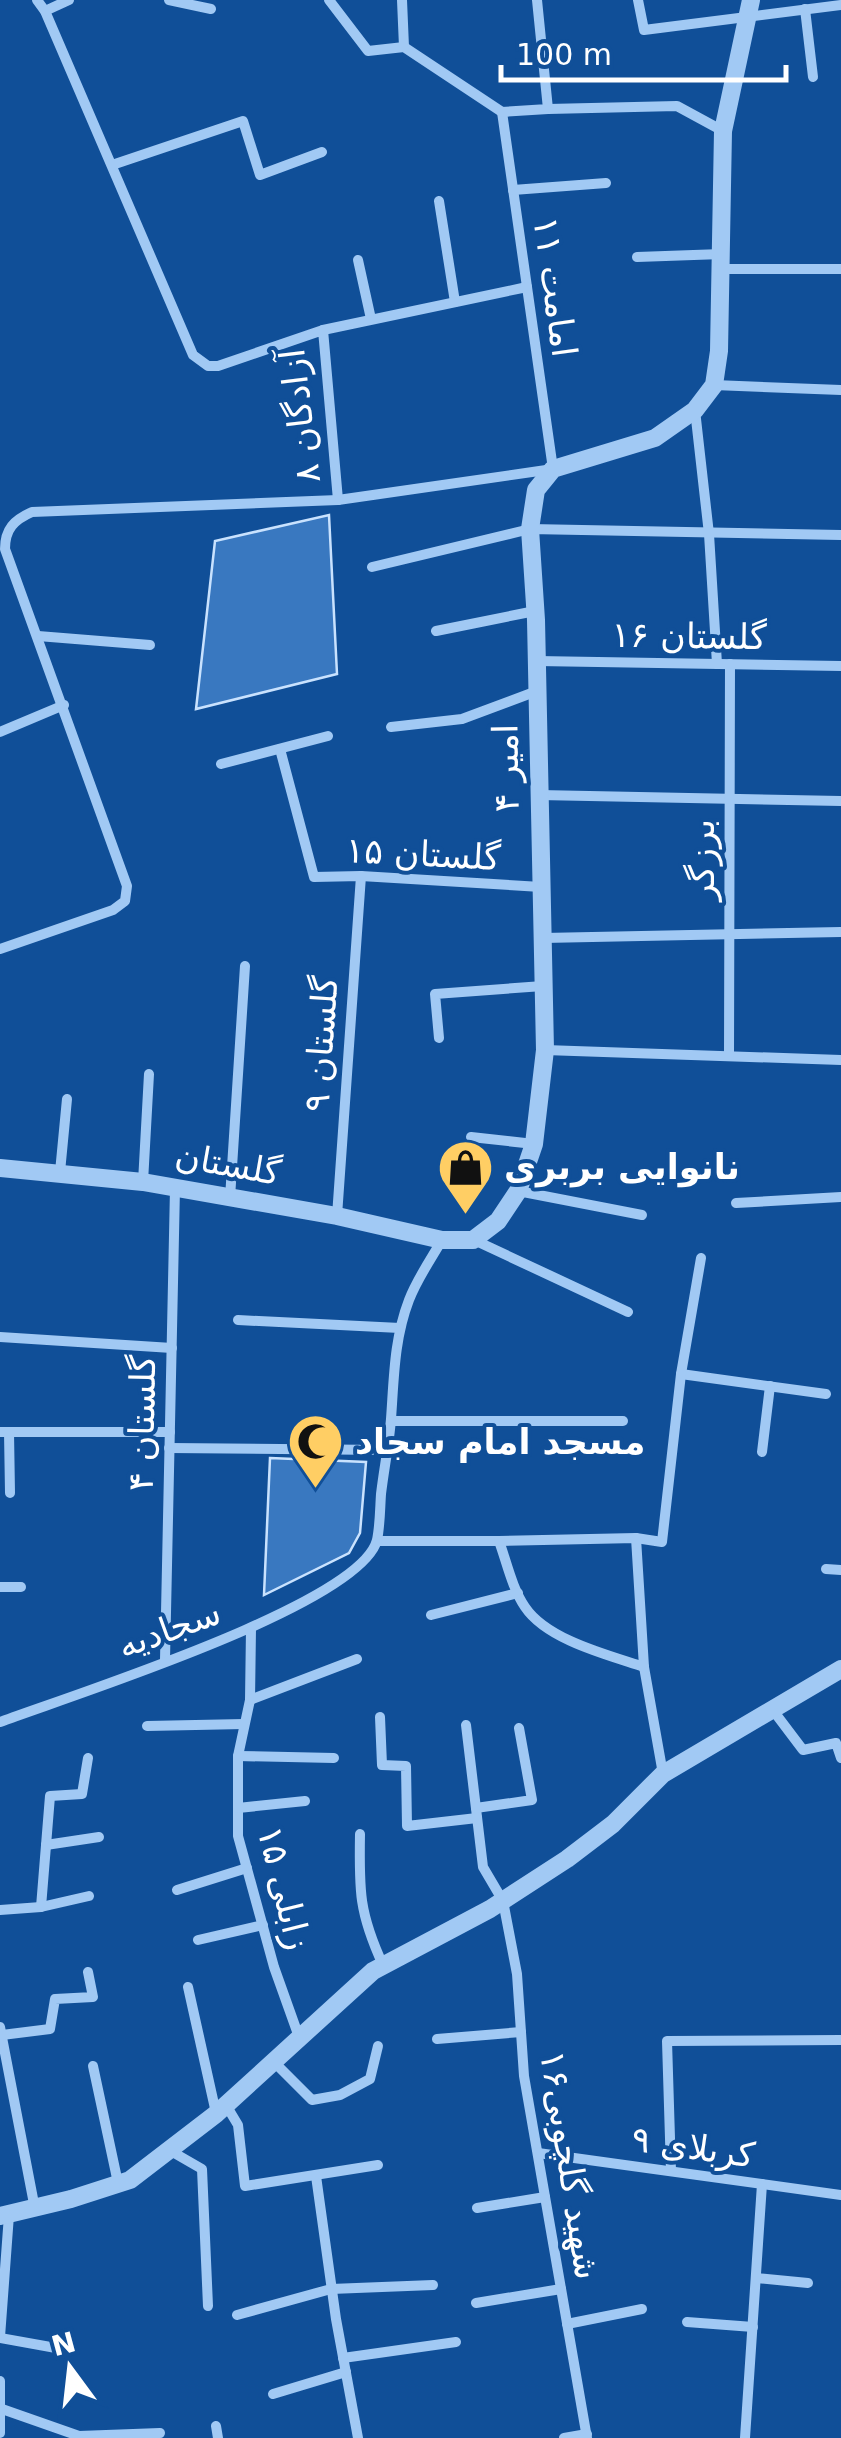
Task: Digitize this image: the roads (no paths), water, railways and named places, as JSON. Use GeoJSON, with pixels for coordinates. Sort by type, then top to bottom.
{"type":"FeatureCollection","features":[{"type":"Feature","properties":{"kind":"street","name":"آزادگان ۸"},"geometry":{"type":"LineString","coordinates":[[37,0],[193,355],[200,362],[218,366],[323,330],[338,500],[553,469]]}},
{"type":"Feature","properties":{"kind":"street"},"geometry":{"type":"LineString","coordinates":[[45,11],[69,0]]}},
{"type":"Feature","properties":{"kind":"street"},"geometry":{"type":"LineString","coordinates":[[168,0],[211,9]]}},
{"type":"Feature","properties":{"kind":"street"},"geometry":{"type":"LineString","coordinates":[[329,0],[368,51],[404,47],[502,112],[677,106],[723,131]]}},
{"type":"Feature","properties":{"kind":"street"},"geometry":{"type":"LineString","coordinates":[[402,0],[404,47]]}},
{"type":"Feature","properties":{"kind":"street"},"geometry":{"type":"LineString","coordinates":[[537,0],[548,109]]}},
{"type":"Feature","properties":{"kind":"street"},"geometry":{"type":"LineString","coordinates":[[638,0],[644,30],[750,8],[841,5]]}},
{"type":"Feature","properties":{"kind":"street"},"geometry":{"type":"LineString","coordinates":[[553,469],[655,438],[696,410],[714,385],[719,352],[723,131],[750,8]]}},
{"type":"Feature","properties":{"kind":"street"},"geometry":{"type":"LineString","coordinates":[[806,9],[813,77]]}},
{"type":"Feature","properties":{"kind":"street","name":"امامت ۱۱"},"geometry":{"type":"LineString","coordinates":[[502,112],[553,469]]}},
{"type":"Feature","properties":{"kind":"street"},"geometry":{"type":"LineString","coordinates":[[112,165],[243,121],[260,175],[322,152]]}},
{"type":"Feature","properties":{"kind":"street"},"geometry":{"type":"LineString","coordinates":[[513,190],[606,183]]}},
{"type":"Feature","properties":{"kind":"street"},"geometry":{"type":"LineString","coordinates":[[439,201],[454,302]]}},
{"type":"Feature","properties":{"kind":"street"},"geometry":{"type":"LineString","coordinates":[[637,257],[841,269]]}},
{"type":"Feature","properties":{"kind":"street"},"geometry":{"type":"LineString","coordinates":[[358,260],[371,318]]}},
{"type":"Feature","properties":{"kind":"street"},"geometry":{"type":"LineString","coordinates":[[323,330],[527,287]]}},
{"type":"Feature","properties":{"kind":"street"},"geometry":{"type":"LineString","coordinates":[[714,385],[841,390]]}},
{"type":"Feature","properties":{"kind":"street"},"geometry":{"type":"LineString","coordinates":[[696,410],[717,664]]}},
{"type":"Feature","properties":{"kind":"street","name":"امیر ۴"},"geometry":{"type":"LineString","coordinates":[[473,1240],[498,1222],[518,1191],[534,1144],[546,1050],[530,529],[536,490],[553,469]]}},
{"type":"Feature","properties":{"kind":"street"},"geometry":{"type":"LineString","coordinates":[[0,949],[113,910],[125,901],[124,875],[5,549],[9,527],[32,512],[338,500]]}},
{"type":"Feature","properties":{"kind":"street"},"geometry":{"type":"LineString","coordinates":[[372,567],[530,529],[841,535]]}},
{"type":"Feature","properties":{"kind":"street"},"geometry":{"type":"LineString","coordinates":[[436,631],[535,612]]}},
{"type":"Feature","properties":{"kind":"street"},"geometry":{"type":"LineString","coordinates":[[38,636],[150,645]]}},
{"type":"Feature","properties":{"kind":"street","name":"گلستان ۱۶"},"geometry":{"type":"LineString","coordinates":[[537,661],[841,666]]}},
{"type":"Feature","properties":{"kind":"street","name":"برزگر"},"geometry":{"type":"LineString","coordinates":[[729,1056],[730,664]]}},
{"type":"Feature","properties":{"kind":"street"},"geometry":{"type":"LineString","coordinates":[[390,726],[462,719],[537,690]]}},
{"type":"Feature","properties":{"kind":"street"},"geometry":{"type":"LineString","coordinates":[[0,732],[64,705]]}},
{"type":"Feature","properties":{"kind":"street"},"geometry":{"type":"LineString","coordinates":[[221,764],[328,736]]}},
{"type":"Feature","properties":{"kind":"street","name":"گلستان ۱۵"},"geometry":{"type":"LineString","coordinates":[[280,749],[314,877],[361,876],[541,887]]}},
{"type":"Feature","properties":{"kind":"street"},"geometry":{"type":"LineString","coordinates":[[540,796],[841,801]]}},
{"type":"Feature","properties":{"kind":"street","name":"گلستان ۹"},"geometry":{"type":"LineString","coordinates":[[337,1216],[361,876]]}},
{"type":"Feature","properties":{"kind":"street"},"geometry":{"type":"LineString","coordinates":[[542,938],[841,932]]}},
{"type":"Feature","properties":{"kind":"street"},"geometry":{"type":"LineString","coordinates":[[230,1198],[245,966]]}},
{"type":"Feature","properties":{"kind":"street"},"geometry":{"type":"LineString","coordinates":[[440,1038],[435,994],[544,986]]}},
{"type":"Feature","properties":{"kind":"street"},"geometry":{"type":"LineString","coordinates":[[546,1050],[841,1060]]}},
{"type":"Feature","properties":{"kind":"street"},"geometry":{"type":"LineString","coordinates":[[143,1182],[149,1074]]}},
{"type":"Feature","properties":{"kind":"street"},"geometry":{"type":"LineString","coordinates":[[60,1172],[67,1099]]}},
{"type":"Feature","properties":{"kind":"street"},"geometry":{"type":"LineString","coordinates":[[471,1137],[534,1144]]}},
{"type":"Feature","properties":{"kind":"street","name":"گلستان"},"geometry":{"type":"LineString","coordinates":[[0,1168],[143,1182],[337,1216],[442,1240]]}},
{"type":"Feature","properties":{"kind":"street","name":"گلستان ۴"},"geometry":{"type":"LineString","coordinates":[[165,1660],[175,1188]]}},
{"type":"Feature","properties":{"kind":"street"},"geometry":{"type":"LineString","coordinates":[[518,1191],[642,1216]]}},
{"type":"Feature","properties":{"kind":"street"},"geometry":{"type":"LineString","coordinates":[[736,1203],[841,1197]]}},
{"type":"Feature","properties":{"kind":"street"},"geometry":{"type":"LineString","coordinates":[[628,1312],[473,1240],[442,1240],[409,1298],[400,1328],[392,1372],[391,1421],[376,1541],[636,1538],[662,1542],[682,1374],[701,1258]]}},
{"type":"Feature","properties":{"kind":"street"},"geometry":{"type":"LineString","coordinates":[[238,1320],[400,1328]]}},
{"type":"Feature","properties":{"kind":"street"},"geometry":{"type":"LineString","coordinates":[[0,1337],[172,1348]]}},
{"type":"Feature","properties":{"kind":"street"},"geometry":{"type":"LineString","coordinates":[[682,1374],[826,1394]]}},
{"type":"Feature","properties":{"kind":"street"},"geometry":{"type":"LineString","coordinates":[[762,1452],[770,1386]]}},
{"type":"Feature","properties":{"kind":"street"},"geometry":{"type":"LineString","coordinates":[[391,1421],[622,1422]]}},
{"type":"Feature","properties":{"kind":"street"},"geometry":{"type":"LineString","coordinates":[[10,1492],[4,1432],[170,1432]]}},
{"type":"Feature","properties":{"kind":"street"},"geometry":{"type":"LineString","coordinates":[[170,1448],[386,1450]]}},
{"type":"Feature","properties":{"kind":"street"},"geometry":{"type":"LineString","coordinates":[[636,1538],[644,1668],[663,1774]]}},
{"type":"Feature","properties":{"kind":"street","name":"سجادیه"},"geometry":{"type":"LineString","coordinates":[[0,1722],[300,1606],[351,1574],[367,1560],[376,1541]]}},
{"type":"Feature","properties":{"kind":"street"},"geometry":{"type":"LineString","coordinates":[[499,1541],[526,1610],[548,1629],[644,1668]]}},
{"type":"Feature","properties":{"kind":"street"},"geometry":{"type":"LineString","coordinates":[[826,1569],[841,1570]]}},
{"type":"Feature","properties":{"kind":"street"},"geometry":{"type":"LineString","coordinates":[[0,1587],[20,1587]]}},
{"type":"Feature","properties":{"kind":"street"},"geometry":{"type":"LineString","coordinates":[[430,1615],[518,1593]]}},
{"type":"Feature","properties":{"kind":"street","name":"زابلی ۱۵"},"geometry":{"type":"LineString","coordinates":[[251,1628],[250,1700],[238,1756],[238,1836],[299,2037]]}},
{"type":"Feature","properties":{"kind":"street"},"geometry":{"type":"LineString","coordinates":[[250,1700],[357,1659]]}},
{"type":"Feature","properties":{"kind":"street"},"geometry":{"type":"LineString","coordinates":[[56,2348],[0,2337],[4,2215],[130,2180],[221,2109],[384,1966],[502,1900],[613,1824],[663,1774],[841,1668]]}},
{"type":"Feature","properties":{"kind":"street"},"geometry":{"type":"LineString","coordinates":[[772,1708],[803,1750],[836,1743],[841,1758]]}},
{"type":"Feature","properties":{"kind":"street"},"geometry":{"type":"LineString","coordinates":[[380,1717],[382,1765],[406,1766],[407,1826],[532,1800],[519,1728]]}},
{"type":"Feature","properties":{"kind":"street"},"geometry":{"type":"LineString","coordinates":[[147,1726],[244,1724]]}},
{"type":"Feature","properties":{"kind":"street","name":"شهید گلچوبی۱۶"},"geometry":{"type":"LineString","coordinates":[[466,1725],[483,1867],[502,1900],[517,1974],[524,2076],[587,2436]]}},
{"type":"Feature","properties":{"kind":"street"},"geometry":{"type":"LineString","coordinates":[[238,1756],[334,1758]]}},
{"type":"Feature","properties":{"kind":"street"},"geometry":{"type":"LineString","coordinates":[[41,1908],[50,1796],[82,1794],[88,1758]]}},
{"type":"Feature","properties":{"kind":"street"},"geometry":{"type":"LineString","coordinates":[[238,1808],[306,1800]]}},
{"type":"Feature","properties":{"kind":"street"},"geometry":{"type":"LineString","coordinates":[[360,1834],[359,1895],[369,1934],[384,1966]]}},
{"type":"Feature","properties":{"kind":"street"},"geometry":{"type":"LineString","coordinates":[[46,1845],[99,1837]]}},
{"type":"Feature","properties":{"kind":"street"},"geometry":{"type":"LineString","coordinates":[[177,1890],[247,1868]]}},
{"type":"Feature","properties":{"kind":"street"},"geometry":{"type":"LineString","coordinates":[[0,1910],[41,1908],[89,1896]]}},
{"type":"Feature","properties":{"kind":"street"},"geometry":{"type":"LineString","coordinates":[[198,1940],[263,1924]]}},
{"type":"Feature","properties":{"kind":"street"},"geometry":{"type":"LineString","coordinates":[[35,2209],[1,2031],[50,2029],[55,1999],[92,1997],[88,1972]]}},
{"type":"Feature","properties":{"kind":"street"},"geometry":{"type":"LineString","coordinates":[[188,1988],[221,2109],[238,2126],[245,2186],[378,2165]]}},
{"type":"Feature","properties":{"kind":"street"},"geometry":{"type":"LineString","coordinates":[[437,2040],[521,2032]]}},
{"type":"Feature","properties":{"kind":"street"},"geometry":{"type":"LineString","coordinates":[[671,2172],[666,2041],[841,2040]]}},
{"type":"Feature","properties":{"kind":"street"},"geometry":{"type":"LineString","coordinates":[[273,2061],[312,2100],[340,2095],[370,2079],[378,2046]]}},
{"type":"Feature","properties":{"kind":"street"},"geometry":{"type":"LineString","coordinates":[[93,2066],[118,2184]]}},
{"type":"Feature","properties":{"kind":"street"},"geometry":{"type":"LineString","coordinates":[[169,2150],[202,2169],[208,2306]]}},
{"type":"Feature","properties":{"kind":"street","name":"کربلای ۹"},"geometry":{"type":"LineString","coordinates":[[538,2152],[841,2195]]}},
{"type":"Feature","properties":{"kind":"street"},"geometry":{"type":"LineString","coordinates":[[316,2176],[358,2438]]}},
{"type":"Feature","properties":{"kind":"street"},"geometry":{"type":"LineString","coordinates":[[745,2438],[762,2184]]}},
{"type":"Feature","properties":{"kind":"street"},"geometry":{"type":"LineString","coordinates":[[477,2208],[545,2197]]}},
{"type":"Feature","properties":{"kind":"street"},"geometry":{"type":"LineString","coordinates":[[756,2278],[808,2283]]}},
{"type":"Feature","properties":{"kind":"street"},"geometry":{"type":"LineString","coordinates":[[237,2315],[331,2288],[433,2286]]}},
{"type":"Feature","properties":{"kind":"street"},"geometry":{"type":"LineString","coordinates":[[476,2303],[561,2289]]}},
{"type":"Feature","properties":{"kind":"street"},"geometry":{"type":"LineString","coordinates":[[568,2324],[642,2309]]}},
{"type":"Feature","properties":{"kind":"street"},"geometry":{"type":"LineString","coordinates":[[686,2322],[752,2327]]}},
{"type":"Feature","properties":{"kind":"street"},"geometry":{"type":"LineString","coordinates":[[343,2358],[456,2342]]}},
{"type":"Feature","properties":{"kind":"street"},"geometry":{"type":"LineString","coordinates":[[273,2394],[346,2372]]}},
{"type":"Feature","properties":{"kind":"street"},"geometry":{"type":"LineString","coordinates":[[0,2381],[0,2432]]}},
{"type":"Feature","properties":{"kind":"street"},"geometry":{"type":"LineString","coordinates":[[2,2409],[79,2436],[160,2433]]}},
{"type":"Feature","properties":{"kind":"street"},"geometry":{"type":"LineString","coordinates":[[564,2438],[587,2436]]}},
{"type":"Feature","properties":{"kind":"place","name":"نانوایی بربری"},"geometry":{"type":"Point","coordinates":[465,1216]}},
{"type":"Feature","properties":{"kind":"place","name":"مسجد امام سجاد"},"geometry":{"type":"Point","coordinates":[316,1491]}}]}
